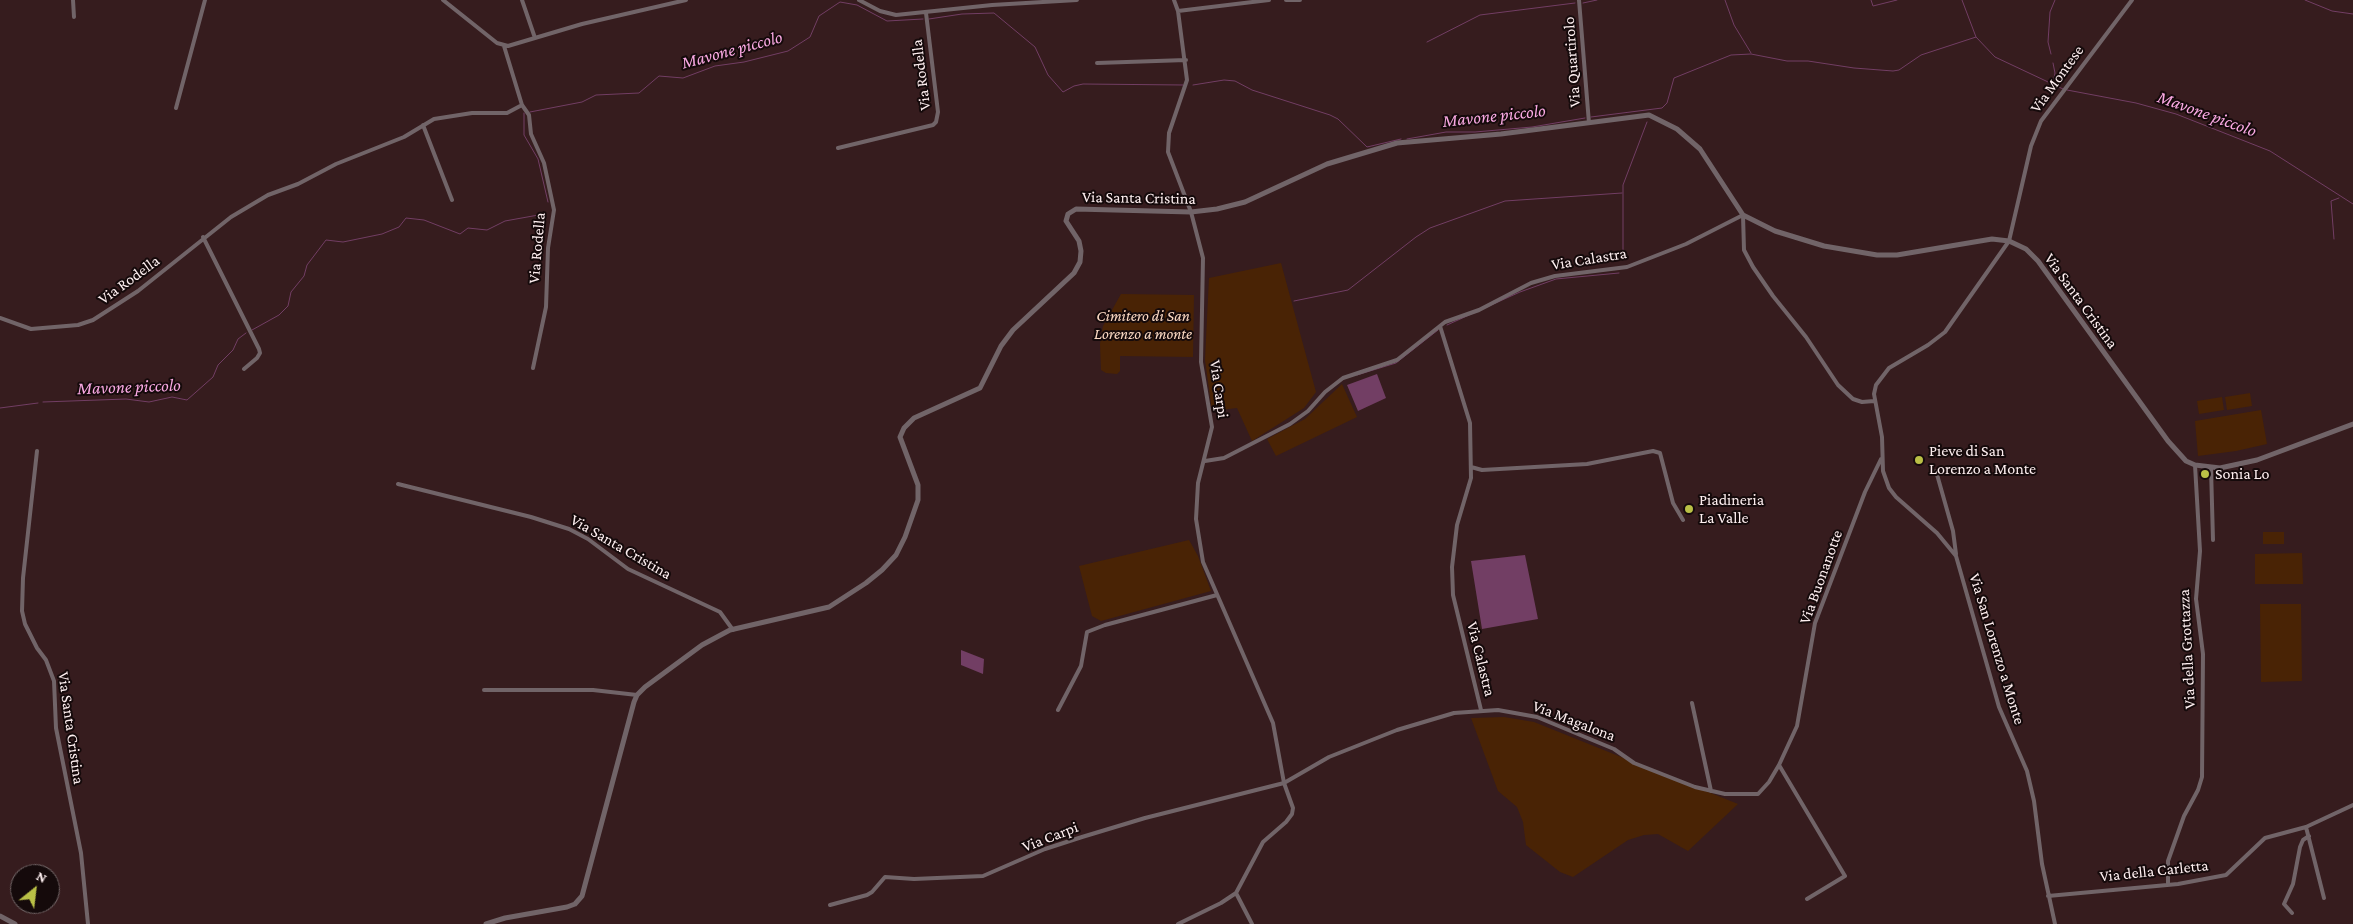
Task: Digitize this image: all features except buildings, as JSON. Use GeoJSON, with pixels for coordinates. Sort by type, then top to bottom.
{"type":"FeatureCollection","features":[{"type":"Feature","properties":{"kind":"street"},"geometry":{"type":"LineString","coordinates":[[73,0],[74,16]]}},
{"type":"Feature","properties":{"kind":"street"},"geometry":{"type":"LineString","coordinates":[[176,108],[205,0]]}},
{"type":"Feature","properties":{"kind":"street"},"geometry":{"type":"LineString","coordinates":[[443,0],[504,46],[515,45],[534,38],[686,0]]}},
{"type":"Feature","properties":{"kind":"street"},"geometry":{"type":"LineString","coordinates":[[522,0],[534,38]]}},
{"type":"Feature","properties":{"kind":"street"},"geometry":{"type":"LineString","coordinates":[[859,0],[886,14],[926,13],[992,5],[1077,0]]}},
{"type":"Feature","properties":{"kind":"street","name":"Via Carpi"},"geometry":{"type":"LineString","coordinates":[[1174,0],[1178,11],[1188,80],[1169,133],[1168,152],[1191,212],[1203,258],[1201,362],[1212,427],[1198,483],[1196,519],[1203,562],[1258,693],[1269,711],[1283,769],[1284,783],[1293,808],[1292,814],[1263,842],[1236,893],[1222,904],[1178,924]]}},
{"type":"Feature","properties":{"kind":"street"},"geometry":{"type":"LineString","coordinates":[[1178,11],[1269,0]]}},
{"type":"Feature","properties":{"kind":"street"},"geometry":{"type":"LineString","coordinates":[[1286,0],[1300,0]]}},
{"type":"Feature","properties":{"kind":"street","name":"Via Quartirolo"},"geometry":{"type":"LineString","coordinates":[[1579,0],[1589,123]]}},
{"type":"Feature","properties":{"kind":"street","name":"Via Montese"},"geometry":{"type":"LineString","coordinates":[[2009,241],[2035,132],[2067,85],[2132,0]]}},
{"type":"Feature","properties":{"kind":"street","name":"Via Rodella"},"geometry":{"type":"LineString","coordinates":[[838,148],[932,125],[936,122],[938,112],[926,13]]}},
{"type":"Feature","properties":{"kind":"street","name":"Via Rodella"},"geometry":{"type":"LineString","coordinates":[[504,46],[522,105],[529,115],[531,134],[544,163],[554,210],[548,248],[546,307],[533,368]]}},
{"type":"Feature","properties":{"kind":"street"},"geometry":{"type":"LineString","coordinates":[[1096,63],[1186,60]]}},
{"type":"Feature","properties":{"kind":"street","name":"Via Rodella"},"geometry":{"type":"LineString","coordinates":[[0,318],[31,329],[70,326],[93,320],[114,309],[138,291],[231,216],[268,195],[298,184],[336,164],[404,137],[423,125],[443,117],[508,113],[522,105]]}},
{"type":"Feature","properties":{"kind":"street","name":"Via Santa Cristina"},"geometry":{"type":"LineString","coordinates":[[637,695],[702,645],[733,630],[829,607],[866,583],[896,555],[905,537],[918,500],[918,485],[900,437],[904,428],[914,418],[980,388],[1001,346],[1013,330],[1074,273],[1080,262],[1081,251],[1079,240],[1066,221],[1068,214],[1076,209],[1086,208],[1191,212],[1217,209],[1245,202],[1327,164],[1397,143],[1501,134],[1649,115],[1677,129],[1700,149],[1743,215],[1751,221],[1795,238],[1877,255],[1897,255],[1982,240],[2009,241],[2026,249],[2038,261],[2176,452],[2195,466]]}},
{"type":"Feature","properties":{"kind":"street"},"geometry":{"type":"LineString","coordinates":[[423,125],[452,200]]}},
{"type":"Feature","properties":{"kind":"street"},"geometry":{"type":"LineString","coordinates":[[1743,215],[1744,250],[1752,267],[1806,337],[1838,385],[1853,399],[1862,402],[1874,401]]}},
{"type":"Feature","properties":{"kind":"street","name":"Via Calastra"},"geometry":{"type":"LineString","coordinates":[[1205,461],[1224,458],[1290,424],[1308,411],[1325,392],[1343,378],[1397,360],[1440,326],[1479,310],[1531,283],[1555,276],[1627,267],[1686,244],[1743,215]]}},
{"type":"Feature","properties":{"kind":"street"},"geometry":{"type":"LineString","coordinates":[[203,237],[259,348],[260,353],[257,358],[244,369]]}},
{"type":"Feature","properties":{"kind":"street","name":"Via San Lorenzo a Monte"},"geometry":{"type":"LineString","coordinates":[[1956,556],[1937,533],[1903,503],[1889,488],[1885,480],[1881,459],[1882,437],[1874,401],[1876,385],[1880,376],[1889,368],[1928,345],[1945,332],[2009,241]]}},
{"type":"Feature","properties":{"kind":"street","name":"Via Calastra"},"geometry":{"type":"LineString","coordinates":[[1440,326],[1470,423],[1471,478],[1461,508],[1456,532],[1452,567],[1453,595],[1481,710]]}},
{"type":"Feature","properties":{"kind":"street"},"geometry":{"type":"LineString","coordinates":[[2195,466],[2211,468],[2229,467],[2257,460],[2353,424]]}},
{"type":"Feature","properties":{"kind":"street","name":"Via Santa Cristina"},"geometry":{"type":"LineString","coordinates":[[37,451],[24,569],[22,611],[25,624],[37,648],[46,660],[54,681],[56,728],[81,853],[88,924]]}},
{"type":"Feature","properties":{"kind":"street"},"geometry":{"type":"LineString","coordinates":[[1471,467],[1482,470],[1587,464],[1653,451],[1660,453],[1674,503],[1683,520]]}},
{"type":"Feature","properties":{"kind":"street","name":"Via Buonanotte"},"geometry":{"type":"LineString","coordinates":[[1758,794],[1769,782],[1790,743],[1801,712],[1816,623],[1865,492],[1881,459]]}},
{"type":"Feature","properties":{"kind":"street","name":"Via della Grottazza"},"geometry":{"type":"LineString","coordinates":[[2168,885],[2168,861],[2184,816],[2202,777],[2203,654],[2196,599],[2200,551],[2195,466]]}},
{"type":"Feature","properties":{"kind":"street"},"geometry":{"type":"LineString","coordinates":[[2211,468],[2213,540]]}},
{"type":"Feature","properties":{"kind":"street","name":"Via San Lorenzo a Monte"},"geometry":{"type":"LineString","coordinates":[[1936,472],[1953,531],[1956,556],[1999,708],[2027,771],[2034,801],[2048,896],[2055,924]]}},
{"type":"Feature","properties":{"kind":"street","name":"Via Santa Cristina"},"geometry":{"type":"LineString","coordinates":[[398,484],[524,515],[568,529],[588,538],[628,569],[720,612],[733,630]]}},
{"type":"Feature","properties":{"kind":"street"},"geometry":{"type":"LineString","coordinates":[[1058,710],[1081,666],[1087,632],[1105,625],[1217,595]]}},
{"type":"Feature","properties":{"kind":"street"},"geometry":{"type":"LineString","coordinates":[[484,690],[593,690],[637,695],[582,896],[575,904],[567,907],[505,918],[486,924]]}},
{"type":"Feature","properties":{"kind":"street"},"geometry":{"type":"LineString","coordinates":[[1692,703],[1711,791]]}},
{"type":"Feature","properties":{"kind":"street","name":"Via Magalona"},"geometry":{"type":"LineString","coordinates":[[1284,783],[1328,757],[1397,730],[1436,717],[1481,710],[1537,717],[1614,748],[1634,763],[1695,787],[1725,794],[1758,794]]}},
{"type":"Feature","properties":{"kind":"street"},"geometry":{"type":"LineString","coordinates":[[1779,764],[1844,876],[1807,899]]}},
{"type":"Feature","properties":{"kind":"street","name":"Via Carpi"},"geometry":{"type":"LineString","coordinates":[[830,904],[867,895],[872,892],[884,877],[953,879],[983,876],[1082,837],[1145,818],[1284,783]]}},
{"type":"Feature","properties":{"kind":"street","name":"Via della Carletta"},"geometry":{"type":"LineString","coordinates":[[2048,896],[2168,885],[2226,876],[2265,838],[2306,827],[2353,805]]}},
{"type":"Feature","properties":{"kind":"street"},"geometry":{"type":"LineString","coordinates":[[2306,827],[2324,898]]}},
{"type":"Feature","properties":{"kind":"street"},"geometry":{"type":"LineString","coordinates":[[2292,913],[2284,904],[2293,884],[2300,847],[2303,840],[2309,836]]}},
{"type":"Feature","properties":{"kind":"street"},"geometry":{"type":"LineString","coordinates":[[1236,893],[1252,924]]}},
{"type":"Feature","properties":{"kind":"street"},"geometry":{"type":"LineString","coordinates":[[0,916],[15,924]]}},
{"type":"Feature","properties":{"kind":"green space"},"geometry":{"type":"Polygon","coordinates":[[[1281,263],[1316,392],[1304,408],[1252,441],[1237,408],[1212,411],[1205,360],[1209,278],[1281,263]]]}},
{"type":"Feature","properties":{"kind":"green space","name":"Cimitero di San Lorenzo a monte"},"geometry":{"type":"Polygon","coordinates":[[[1121,294],[1194,295],[1193,357],[1120,356],[1120,371],[1117,374],[1106,373],[1101,370],[1100,344],[1103,326],[1121,294]]]}},
{"type":"Feature","properties":{"kind":"green space"},"geometry":{"type":"Polygon","coordinates":[[[1342,384],[1357,417],[1276,456],[1267,439],[1305,419],[1342,384]]]}},
{"type":"Feature","properties":{"kind":"green space"},"geometry":{"type":"Polygon","coordinates":[[[2250,393],[2252,406],[2227,410],[2225,397],[2250,393]]]}},
{"type":"Feature","properties":{"kind":"green space"},"geometry":{"type":"Polygon","coordinates":[[[2222,397],[2224,410],[2199,414],[2197,401],[2222,397]]]}},
{"type":"Feature","properties":{"kind":"green space"},"geometry":{"type":"Polygon","coordinates":[[[2261,410],[2267,444],[2236,451],[2198,456],[2195,421],[2261,410]]]}},
{"type":"Feature","properties":{"kind":"green space"},"geometry":{"type":"Polygon","coordinates":[[[2263,532],[2284,532],[2284,544],[2263,544],[2263,532]]]}},
{"type":"Feature","properties":{"kind":"green space"},"geometry":{"type":"Polygon","coordinates":[[[1189,540],[1198,556],[1211,591],[1101,621],[1092,616],[1079,566],[1189,540]]]}},
{"type":"Feature","properties":{"kind":"green space"},"geometry":{"type":"Polygon","coordinates":[[[2302,553],[2303,584],[2255,584],[2255,554],[2302,553]]]}},
{"type":"Feature","properties":{"kind":"green space"},"geometry":{"type":"Polygon","coordinates":[[[2260,604],[2301,604],[2302,681],[2261,682],[2260,604]]]}},
{"type":"Feature","properties":{"kind":"green space"},"geometry":{"type":"Polygon","coordinates":[[[1504,717],[1534,722],[1738,804],[1688,851],[1658,834],[1644,835],[1628,840],[1573,877],[1560,872],[1526,845],[1523,822],[1517,807],[1498,791],[1471,718],[1504,717]]]}},
{"type":"Feature","properties":{"kind":"shaded area"},"geometry":{"type":"Polygon","coordinates":[[[1377,374],[1386,398],[1358,411],[1347,385],[1377,374]]]}},
{"type":"Feature","properties":{"kind":"shaded area"},"geometry":{"type":"Polygon","coordinates":[[[1525,555],[1538,619],[1482,629],[1471,561],[1525,555]]]}},
{"type":"Feature","properties":{"kind":"shaded area"},"geometry":{"type":"Polygon","coordinates":[[[961,650],[984,659],[983,674],[961,665],[961,650]]]}},
{"type":"Feature","properties":{"kind":"waterway","name":"Mavone piccolo"},"geometry":{"type":"LineString","coordinates":[[1583,3],[1597,0]]}},
{"type":"Feature","properties":{"kind":"waterway","name":"Mavone piccolo"},"geometry":{"type":"LineString","coordinates":[[1725,0],[1734,25],[1751,53]]}},
{"type":"Feature","properties":{"kind":"waterway","name":"Mavone piccolo"},"geometry":{"type":"LineString","coordinates":[[1871,0],[1873,6],[1897,0]]}},
{"type":"Feature","properties":{"kind":"waterway","name":"Mavone piccolo"},"geometry":{"type":"LineString","coordinates":[[1962,0],[1976,37]]}},
{"type":"Feature","properties":{"kind":"waterway","name":"Mavone piccolo"},"geometry":{"type":"LineString","coordinates":[[2051,54],[2048,42],[2050,12],[2055,0]]}},
{"type":"Feature","properties":{"kind":"waterway","name":"Mavone piccolo"},"geometry":{"type":"LineString","coordinates":[[2305,0],[2332,11],[2353,14]]}},
{"type":"Feature","properties":{"kind":"waterway","name":"Mavone piccolo"},"geometry":{"type":"LineString","coordinates":[[530,112],[582,102],[596,95],[639,93],[659,76],[683,78],[715,66],[744,62],[788,51],[810,37],[819,16],[840,2],[857,5],[887,21],[923,19]]}},
{"type":"Feature","properties":{"kind":"waterway","name":"Mavone piccolo"},"geometry":{"type":"LineString","coordinates":[[1427,42],[1480,15],[1575,3]]}},
{"type":"Feature","properties":{"kind":"waterway","name":"Mavone piccolo"},"geometry":{"type":"LineString","coordinates":[[929,19],[962,14],[994,13],[1035,47],[1048,75],[1063,92],[1083,84],[1183,85]]}},
{"type":"Feature","properties":{"kind":"waterway","name":"Mavone piccolo"},"geometry":{"type":"LineString","coordinates":[[1591,117],[1662,108],[1667,103],[1674,78],[1731,55],[1751,54],[1787,61],[1808,61],[1854,68],[1893,71],[1899,70],[1921,55],[1976,37],[1995,57],[2063,89]]}},
{"type":"Feature","properties":{"kind":"waterway","name":"Mavone piccolo"},"geometry":{"type":"LineString","coordinates":[[2053,63],[2055,73],[2053,84]]}},
{"type":"Feature","properties":{"kind":"waterway","name":"Mavone piccolo"},"geometry":{"type":"LineString","coordinates":[[1193,85],[1224,80],[1235,81],[1252,90],[1330,115],[1338,119],[1367,147],[1401,139]]}},
{"type":"Feature","properties":{"kind":"waterway","name":"Mavone piccolo"},"geometry":{"type":"LineString","coordinates":[[2067,90],[2136,103],[2176,114],[2270,151],[2353,204]]}},
{"type":"Feature","properties":{"kind":"waterway","name":"Mavone piccolo"},"geometry":{"type":"LineString","coordinates":[[524,113],[524,135],[538,159],[548,202]]}},
{"type":"Feature","properties":{"kind":"waterway","name":"Mavone piccolo"},"geometry":{"type":"LineString","coordinates":[[1407,139],[1446,132],[1475,132],[1532,127],[1585,118]]}},
{"type":"Feature","properties":{"kind":"waterway"},"geometry":{"type":"LineString","coordinates":[[1623,258],[1623,185],[1647,122]]}},
{"type":"Feature","properties":{"kind":"waterway"},"geometry":{"type":"LineString","coordinates":[[1294,301],[1348,290],[1430,228],[1505,201],[1622,193]]}},
{"type":"Feature","properties":{"kind":"waterway","name":"Mavone piccolo"},"geometry":{"type":"LineString","coordinates":[[2334,239],[2331,201],[2339,198]]}},
{"type":"Feature","properties":{"kind":"waterway","name":"Mavone piccolo"},"geometry":{"type":"LineString","coordinates":[[252,330],[279,315],[288,306],[291,292],[304,276],[307,265],[326,240],[343,242],[382,234],[399,227],[406,218],[424,220],[460,234],[468,228],[487,230],[505,221],[544,214]]}},
{"type":"Feature","properties":{"kind":"waterway"},"geometry":{"type":"LineString","coordinates":[[1447,325],[1520,292],[1556,279],[1619,273]]}},
{"type":"Feature","properties":{"kind":"waterway"},"geometry":{"type":"LineString","coordinates":[[1357,375],[1396,363],[1438,330]]}},
{"type":"Feature","properties":{"kind":"waterway","name":"Mavone piccolo"},"geometry":{"type":"LineString","coordinates":[[43,402],[126,399],[149,402],[172,397],[187,400],[213,377],[218,365],[233,350],[238,339],[246,333]]}},
{"type":"Feature","properties":{"kind":"waterway","name":"Mavone piccolo"},"geometry":{"type":"LineString","coordinates":[[0,408],[38,403]]}},
{"type":"Feature","properties":{"kind":"place","name":"Pieve di San Lorenzo a Monte"},"geometry":{"type":"Point","coordinates":[1919,460]}},
{"type":"Feature","properties":{"kind":"place","name":"Sonia Lo"},"geometry":{"type":"Point","coordinates":[2205,474]}},
{"type":"Feature","properties":{"kind":"place","name":"Piadineria La Valle"},"geometry":{"type":"Point","coordinates":[1689,509]}}]}
